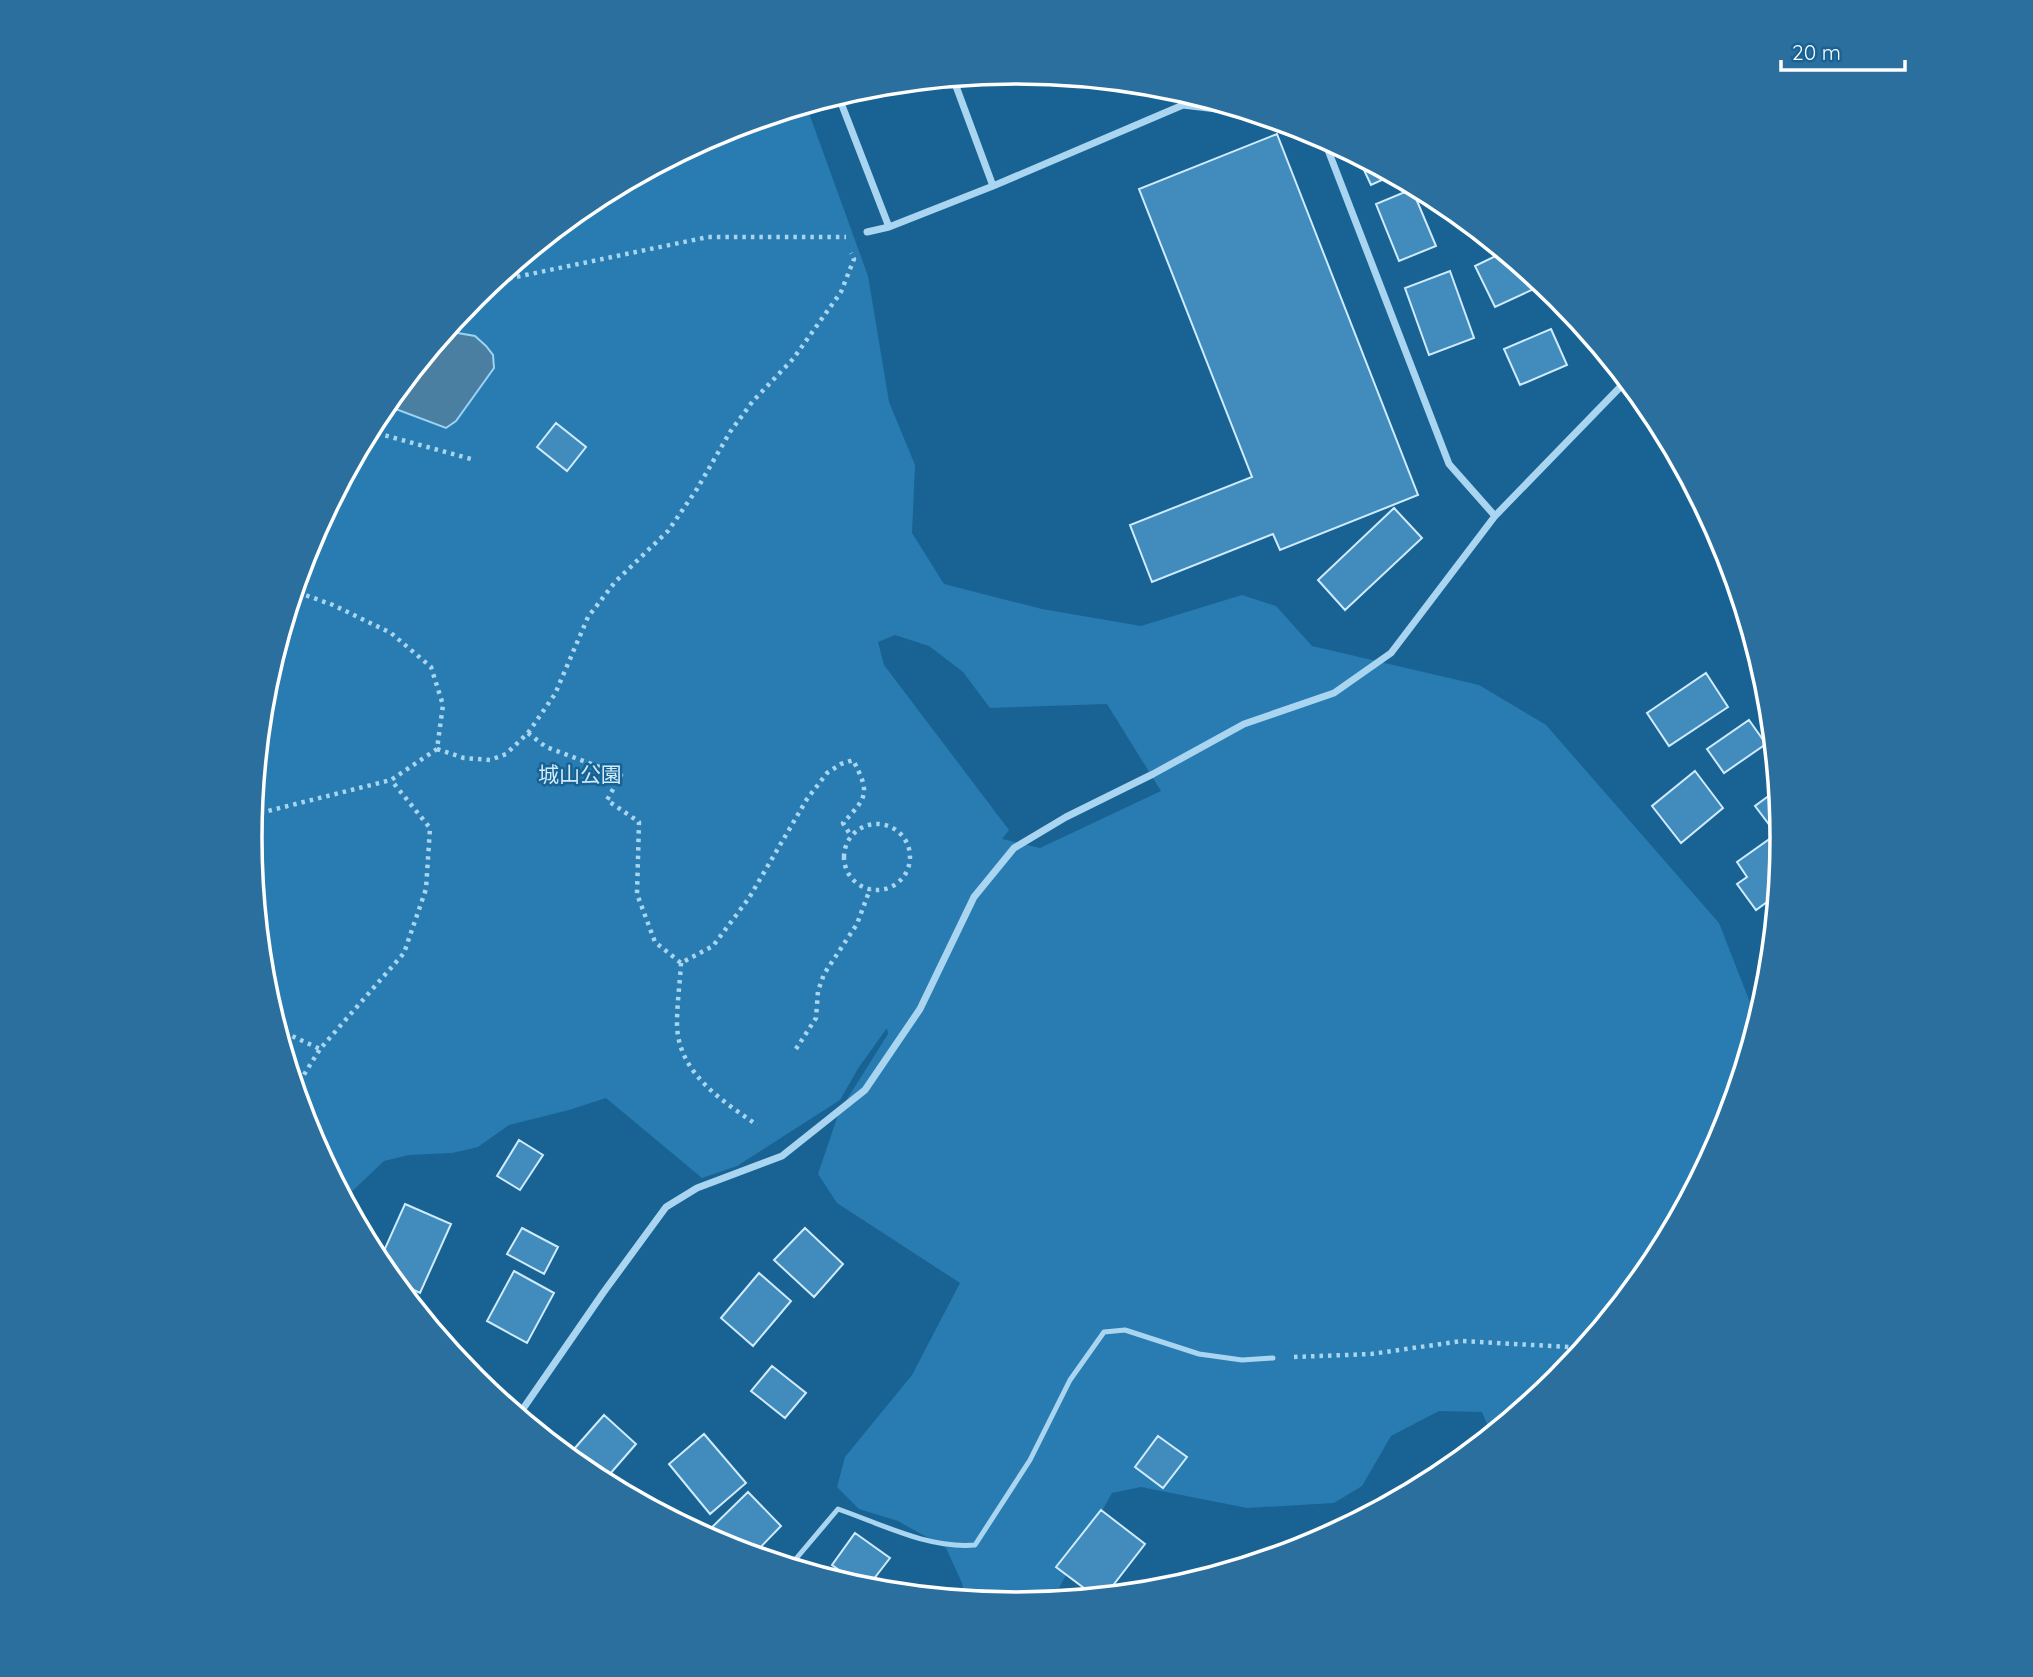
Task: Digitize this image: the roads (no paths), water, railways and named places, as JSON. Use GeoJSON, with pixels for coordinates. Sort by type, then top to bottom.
{"type":"FeatureCollection","features":[{"type":"Feature","properties":{"kind":"street"},"geometry":{"type":"LineString","coordinates":[[956,87],[993,186]]}},
{"type":"Feature","properties":{"kind":"street"},"geometry":{"type":"LineString","coordinates":[[842,105],[890,227]]}},
{"type":"Feature","properties":{"kind":"street"},"geometry":{"type":"LineString","coordinates":[[867,232],[890,227],[993,186],[1182,105],[1201,107]]}},
{"type":"Feature","properties":{"kind":"street"},"geometry":{"type":"LineString","coordinates":[[1329,152],[1449,464],[1495,516]]}},
{"type":"Feature","properties":{"kind":"street"},"geometry":{"type":"LineString","coordinates":[[523,1409],[666,1207],[697,1188],[782,1156],[865,1090],[920,1009],[974,897],[1014,848],[1066,817],[1153,774],[1244,724],[1334,693],[1391,653],[1495,516],[1621,387]]}},
{"type":"Feature","properties":{"kind":"lane"},"geometry":{"type":"LineString","coordinates":[[795,1559],[838,1509],[889,1529],[956,1547],[975,1545],[1030,1460],[1070,1380],[1104,1332],[1125,1330],[1199,1354],[1242,1360],[1273,1358]]}},
{"type":"Feature","properties":{"kind":"park label","name":"城山公園"},"geometry":{"type":"Point","coordinates":[580,774]}}]}
